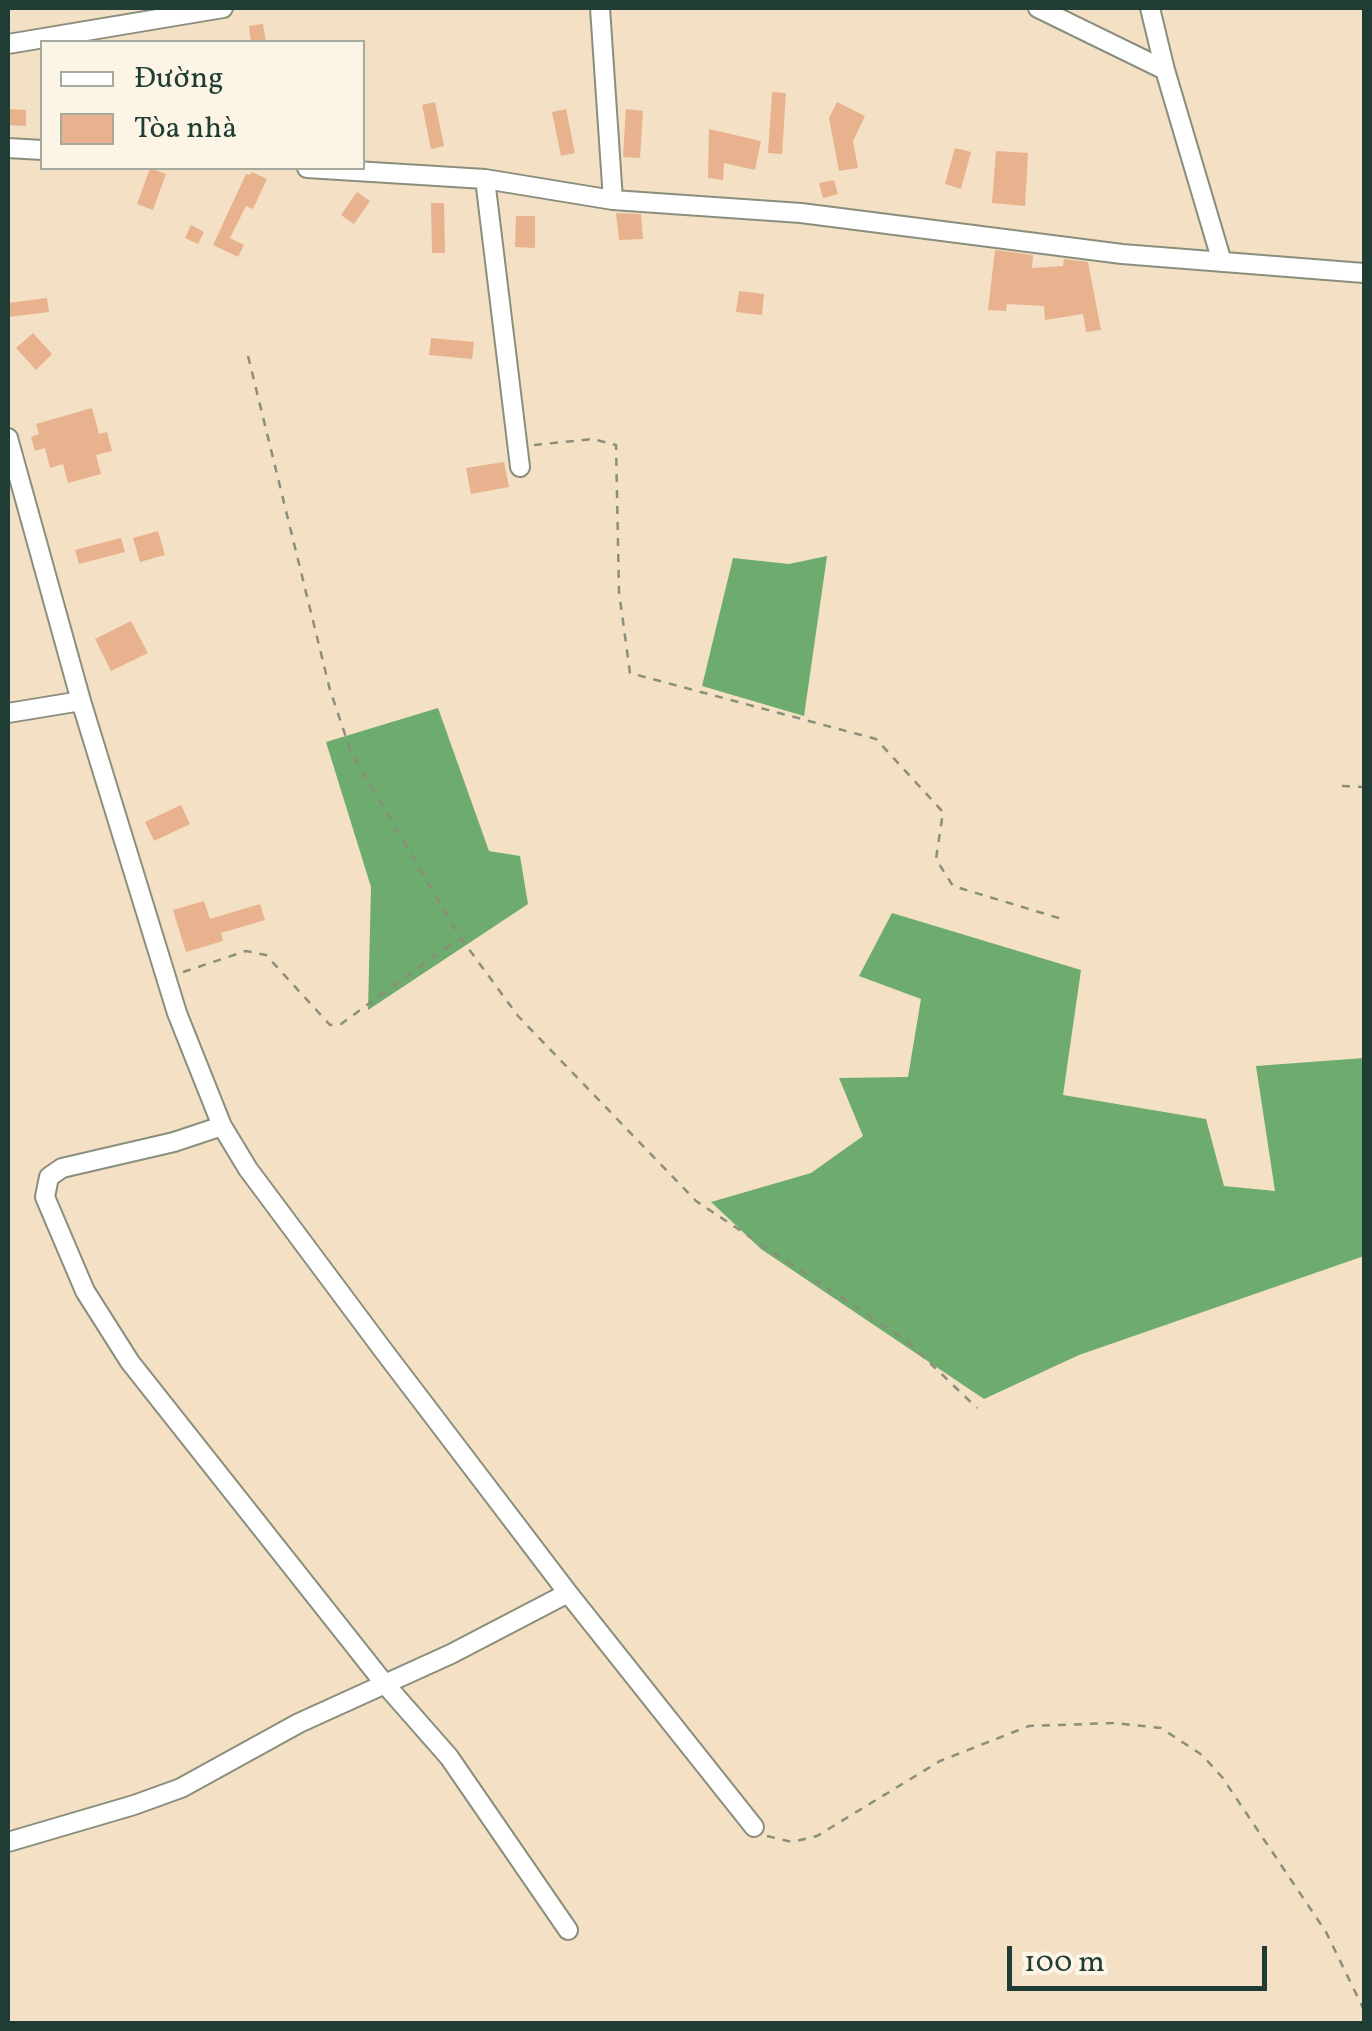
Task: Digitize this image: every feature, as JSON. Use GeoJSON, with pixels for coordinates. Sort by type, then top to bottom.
{"type":"FeatureCollection","features":[{"type":"Feature","properties":{"kind":"street"},"geometry":{"type":"LineString","coordinates":[[8,44],[223,8]]}},
{"type":"Feature","properties":{"kind":"street"},"geometry":{"type":"LineString","coordinates":[[600,8],[613,200]]}},
{"type":"Feature","properties":{"kind":"street"},"geometry":{"type":"LineString","coordinates":[[1038,8],[1164,70]]}},
{"type":"Feature","properties":{"kind":"street"},"geometry":{"type":"LineString","coordinates":[[1150,8],[1164,70],[1222,262]]}},
{"type":"Feature","properties":{"kind":"street"},"geometry":{"type":"LineString","coordinates":[[8,148],[40,150]]}},
{"type":"Feature","properties":{"kind":"street"},"geometry":{"type":"LineString","coordinates":[[339,170],[486,179],[613,200],[801,213],[1122,254],[1364,272]]}},
{"type":"Feature","properties":{"kind":"street"},"geometry":{"type":"LineString","coordinates":[[486,179],[520,467]]}},
{"type":"Feature","properties":{"kind":"street"},"geometry":{"type":"LineString","coordinates":[[8,438],[81,701],[177,1013],[222,1126],[248,1169],[568,1594],[754,1826]]}},
{"type":"Feature","properties":{"kind":"street"},"geometry":{"type":"LineString","coordinates":[[8,713],[81,701]]}},
{"type":"Feature","properties":{"kind":"street"},"geometry":{"type":"LineString","coordinates":[[222,1126],[174,1142],[62,1168],[46,1181],[44,1196],[85,1291],[130,1362],[384,1683],[449,1757],[568,1930]]}},
{"type":"Feature","properties":{"kind":"street"},"geometry":{"type":"LineString","coordinates":[[8,1842],[181,1788],[299,1723],[452,1654],[568,1594]]}},
{"type":"Feature","properties":{"kind":"path"},"geometry":{"type":"LineString","coordinates":[[248,356],[330,690],[351,752],[460,937],[518,1016],[696,1201],[908,1342],[977,1408]]}},
{"type":"Feature","properties":{"kind":"path"},"geometry":{"type":"LineString","coordinates":[[518,447],[593,439],[616,446],[619,592],[630,674],[876,738],[942,812],[936,859],[953,886],[1062,920]]}},
{"type":"Feature","properties":{"kind":"path"},"geometry":{"type":"LineString","coordinates":[[1342,786],[1364,787]]}},
{"type":"Feature","properties":{"kind":"path"},"geometry":{"type":"LineString","coordinates":[[168,978],[246,951],[266,955],[330,1024],[340,1024],[460,937]]}},
{"type":"Feature","properties":{"kind":"path"},"geometry":{"type":"LineString","coordinates":[[754,1826],[766,1836],[792,1842],[817,1836],[940,1760],[1029,1726],[1114,1724],[1161,1728],[1202,1755],[1222,1777],[1326,1932],[1364,2010]]}},
{"type":"Feature","properties":{"kind":"green space"},"geometry":{"type":"Polygon","coordinates":[[[827,556],[804,716],[702,686],[733,558],[789,564],[827,556]]]}},
{"type":"Feature","properties":{"kind":"green space"},"geometry":{"type":"Polygon","coordinates":[[[438,708],[489,851],[520,856],[528,904],[368,1010],[371,887],[326,742],[438,708]]]}},
{"type":"Feature","properties":{"kind":"green space"},"geometry":{"type":"Polygon","coordinates":[[[892,913],[1081,970],[1063,1095],[1206,1119],[1224,1186],[1275,1191],[1256,1066],[1364,1058],[1364,1256],[1079,1355],[984,1399],[761,1249],[711,1202],[811,1173],[863,1136],[839,1078],[908,1077],[921,999],[859,976],[892,913]]]}},
{"type":"Feature","properties":{"kind":"building"},"geometry":{"type":"Polygon","coordinates":[[[263,24],[266,40],[251,40],[249,26],[263,24]]]}},
{"type":"Feature","properties":{"kind":"building"},"geometry":{"type":"Polygon","coordinates":[[[772,92],[786,93],[782,154],[768,153],[772,92]]]}},
{"type":"Feature","properties":{"kind":"building"},"geometry":{"type":"Polygon","coordinates":[[[435,102],[444,146],[431,149],[422,105],[435,102]]]}},
{"type":"Feature","properties":{"kind":"building"},"geometry":{"type":"Polygon","coordinates":[[[837,102],[865,116],[853,141],[858,168],[839,171],[829,118],[837,102]]]}},
{"type":"Feature","properties":{"kind":"building"},"geometry":{"type":"Polygon","coordinates":[[[8,109],[26,110],[26,126],[8,125],[8,109]]]}},
{"type":"Feature","properties":{"kind":"building"},"geometry":{"type":"Polygon","coordinates":[[[566,109],[575,153],[561,156],[552,112],[566,109]]]}},
{"type":"Feature","properties":{"kind":"building"},"geometry":{"type":"Polygon","coordinates":[[[626,109],[643,111],[640,158],[623,157],[626,109]]]}},
{"type":"Feature","properties":{"kind":"building"},"geometry":{"type":"Polygon","coordinates":[[[709,129],[761,141],[755,170],[724,163],[723,180],[708,178],[709,129]]]}},
{"type":"Feature","properties":{"kind":"building"},"geometry":{"type":"Polygon","coordinates":[[[955,148],[971,152],[961,189],[945,184],[955,148]]]}},
{"type":"Feature","properties":{"kind":"building"},"geometry":{"type":"Polygon","coordinates":[[[996,151],[1028,153],[1025,206],[992,203],[996,151]]]}},
{"type":"Feature","properties":{"kind":"building"},"geometry":{"type":"Polygon","coordinates":[[[149,170],[166,174],[153,210],[137,204],[149,170]]]}},
{"type":"Feature","properties":{"kind":"building"},"geometry":{"type":"Polygon","coordinates":[[[252,172],[267,179],[253,209],[246,206],[230,238],[244,245],[238,257],[213,245],[246,174],[252,172]]]}},
{"type":"Feature","properties":{"kind":"building"},"geometry":{"type":"Polygon","coordinates":[[[834,180],[838,194],[823,198],[819,183],[834,180]]]}},
{"type":"Feature","properties":{"kind":"building"},"geometry":{"type":"Polygon","coordinates":[[[357,192],[370,201],[354,224],[341,215],[357,192]]]}},
{"type":"Feature","properties":{"kind":"building"},"geometry":{"type":"Polygon","coordinates":[[[431,203],[444,203],[445,253],[432,253],[431,203]]]}},
{"type":"Feature","properties":{"kind":"building"},"geometry":{"type":"Polygon","coordinates":[[[616,213],[641,214],[643,239],[619,240],[616,213]]]}},
{"type":"Feature","properties":{"kind":"building"},"geometry":{"type":"Polygon","coordinates":[[[516,216],[535,216],[535,248],[515,247],[516,216]]]}},
{"type":"Feature","properties":{"kind":"building"},"geometry":{"type":"Polygon","coordinates":[[[191,225],[204,232],[198,244],[185,238],[191,225]]]}},
{"type":"Feature","properties":{"kind":"building"},"geometry":{"type":"Polygon","coordinates":[[[995,250],[1033,255],[1032,268],[1063,266],[1064,259],[1088,262],[1101,330],[1086,332],[1083,314],[1045,320],[1044,306],[1007,304],[1006,311],[988,310],[995,250]]]}},
{"type":"Feature","properties":{"kind":"building"},"geometry":{"type":"Polygon","coordinates":[[[739,291],[764,294],[762,315],[736,312],[739,291]]]}},
{"type":"Feature","properties":{"kind":"building"},"geometry":{"type":"Polygon","coordinates":[[[47,298],[49,312],[8,317],[8,303],[47,298]]]}},
{"type":"Feature","properties":{"kind":"building"},"geometry":{"type":"Polygon","coordinates":[[[33,333],[52,354],[36,370],[16,348],[33,333]]]}},
{"type":"Feature","properties":{"kind":"building"},"geometry":{"type":"Polygon","coordinates":[[[431,338],[474,342],[472,359],[429,355],[431,338]]]}},
{"type":"Feature","properties":{"kind":"building"},"geometry":{"type":"Polygon","coordinates":[[[92,408],[99,434],[107,432],[112,451],[96,455],[101,474],[68,483],[63,464],[50,468],[45,448],[35,451],[31,437],[39,434],[36,424],[92,408]]]}},
{"type":"Feature","properties":{"kind":"building"},"geometry":{"type":"Polygon","coordinates":[[[504,462],[509,487],[471,494],[466,468],[504,462]]]}},
{"type":"Feature","properties":{"kind":"building"},"geometry":{"type":"Polygon","coordinates":[[[158,531],[165,555],[140,562],[133,538],[158,531]]]}},
{"type":"Feature","properties":{"kind":"building"},"geometry":{"type":"Polygon","coordinates":[[[121,538],[125,552],[79,564],[75,550],[121,538]]]}},
{"type":"Feature","properties":{"kind":"building"},"geometry":{"type":"Polygon","coordinates":[[[131,621],[148,653],[111,671],[95,639],[131,621]]]}},
{"type":"Feature","properties":{"kind":"building"},"geometry":{"type":"Polygon","coordinates":[[[181,805],[190,824],[154,841],[145,822],[181,805]]]}},
{"type":"Feature","properties":{"kind":"building"},"geometry":{"type":"Polygon","coordinates":[[[204,901],[210,919],[260,904],[265,920],[221,933],[223,941],[186,952],[173,910],[204,901]]]}}]}
